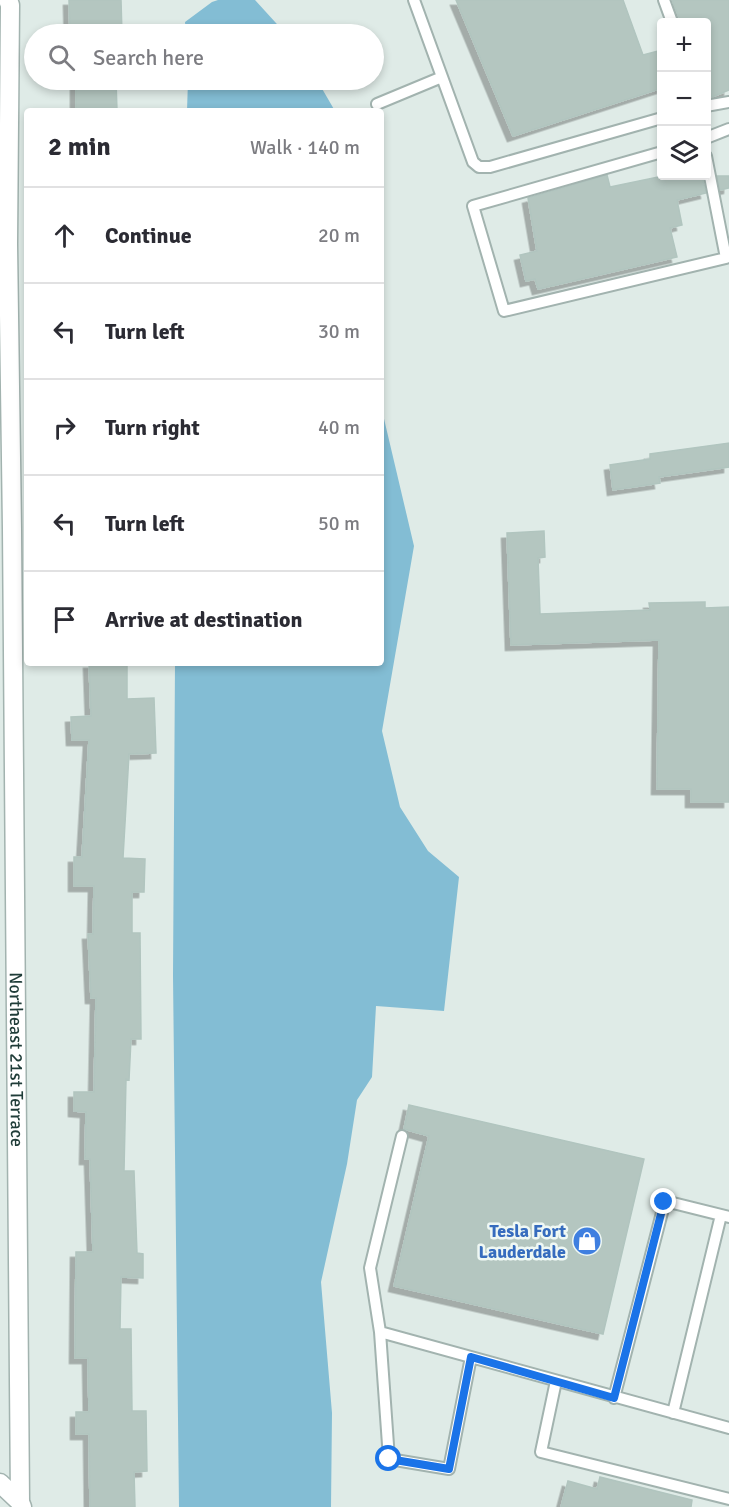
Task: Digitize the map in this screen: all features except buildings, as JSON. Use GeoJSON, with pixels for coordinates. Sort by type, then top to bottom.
{"type":"FeatureCollection","features":[{"type":"Feature","properties":{"kind":"street","name":"Northeast 21st Terrace"},"geometry":{"type":"LineString","coordinates":[[8,0],[10,5],[4,244],[6,530],[21,1504]]}},
{"type":"Feature","properties":{"kind":"street"},"geometry":{"type":"LineString","coordinates":[[0,1482],[21,1504]]}},
{"type":"Feature","properties":{"kind":"lane"},"geometry":{"type":"LineString","coordinates":[[414,0],[473,162],[479,167],[490,167],[657,119]]}},
{"type":"Feature","properties":{"kind":"lane"},"geometry":{"type":"LineString","coordinates":[[664,0],[671,18]]}},
{"type":"Feature","properties":{"kind":"lane"},"geometry":{"type":"LineString","coordinates":[[377,104],[442,77]]}},
{"type":"Feature","properties":{"kind":"lane"},"geometry":{"type":"LineString","coordinates":[[711,105],[729,102]]}},
{"type":"Feature","properties":{"kind":"lane"},"geometry":{"type":"LineString","coordinates":[[711,136],[729,129]]}},
{"type":"Feature","properties":{"kind":"lane"},"geometry":{"type":"LineString","coordinates":[[657,153],[474,206],[504,311],[726,258],[711,180]]}},
{"type":"Feature","properties":{"kind":"lane"},"geometry":{"type":"LineString","coordinates":[[402,1136],[370,1268],[380,1332],[389,1459],[449,1469],[471,1357]]}},
{"type":"Feature","properties":{"kind":"lane"},"geometry":{"type":"LineString","coordinates":[[614,1398],[664,1202],[725,1216],[673,1413]]}},
{"type":"Feature","properties":{"kind":"lane"},"geometry":{"type":"LineString","coordinates":[[380,1332],[729,1428]]}},
{"type":"Feature","properties":{"kind":"lane"},"geometry":{"type":"LineString","coordinates":[[556,1381],[541,1452],[729,1500]]}},
{"type":"Feature","properties":{"kind":"water"},"geometry":{"type":"Polygon","coordinates":[[[255,0],[277,24],[185,24],[212,2],[255,0]]]}},
{"type":"Feature","properties":{"kind":"water"},"geometry":{"type":"Polygon","coordinates":[[[188,90],[323,90],[333,108],[187,108],[188,90]]]}},
{"type":"Feature","properties":{"kind":"water"},"geometry":{"type":"Polygon","coordinates":[[[384,419],[414,546],[382,731],[400,807],[428,851],[459,877],[444,1011],[376,1006],[372,1077],[357,1100],[347,1164],[321,1282],[332,1413],[331,1507],[179,1507],[173,976],[175,666],[384,666],[384,419]]]}},
{"type":"Feature","properties":{"kind":"place","name":"Tesla Fort Lauderdale"},"geometry":{"type":"Point","coordinates":[587,1241]}},
{"type":"Feature","properties":{"kind":"route"},"geometry":{"type":"LineString","coordinates":[[389,1459],[449,1469],[471,1357],[614,1398],[664,1202]]}}]}
